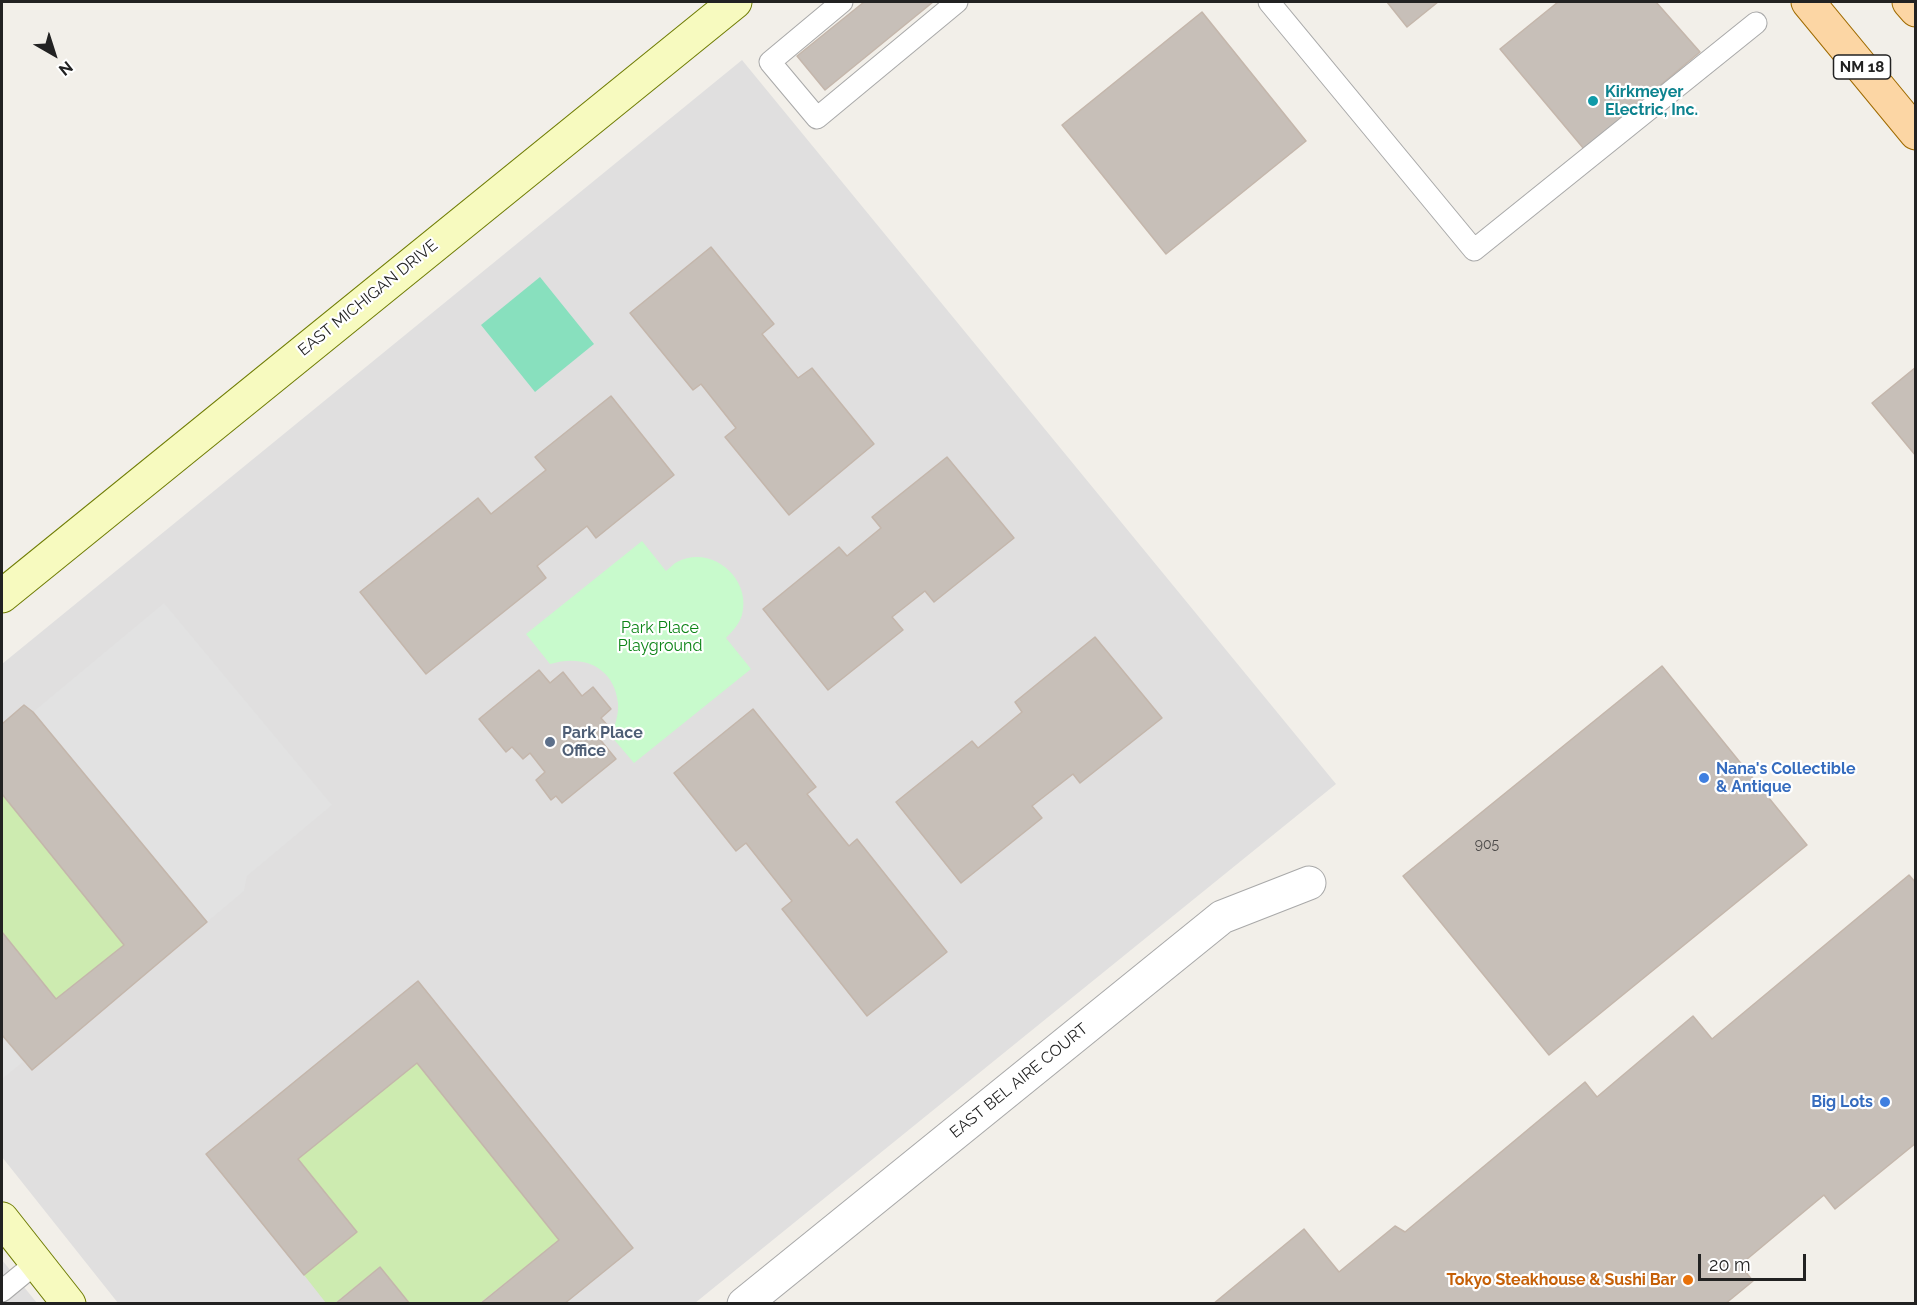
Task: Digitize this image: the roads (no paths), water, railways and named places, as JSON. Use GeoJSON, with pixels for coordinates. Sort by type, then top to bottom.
{"type":"FeatureCollection","features":[{"type":"Feature","properties":{"kind":"main road","name":"NM 18"},"geometry":{"type":"LineString","coordinates":[[1808,2],[1916,134]]}},
{"type":"Feature","properties":{"kind":"main road"},"geometry":{"type":"LineString","coordinates":[[1909,2],[1916,10]]}},
{"type":"Feature","properties":{"kind":"street","name":"EAST MICHIGAN DRIVE"},"geometry":{"type":"LineString","coordinates":[[2,596],[735,2]]}},
{"type":"Feature","properties":{"kind":"street","name":"EAST BEL AIRE COURT"},"geometry":{"type":"LineString","coordinates":[[744,1304],[1222,917],[1309,884]]}},
{"type":"Feature","properties":{"kind":"street"},"geometry":{"type":"LineString","coordinates":[[2,1219],[69,1304]]}},
{"type":"Feature","properties":{"kind":"lane"},"geometry":{"type":"LineString","coordinates":[[842,2],[770,62],[817,118],[957,2]]}},
{"type":"Feature","properties":{"kind":"lane"},"geometry":{"type":"LineString","coordinates":[[1269,2],[1474,250],[1756,23]]}},
{"type":"Feature","properties":{"kind":"lane"},"geometry":{"type":"LineString","coordinates":[[2,1291],[36,1263]]}},
{"type":"Feature","properties":{"kind":"place","name":"Kirkmeyer Electric, Inc."},"geometry":{"type":"Point","coordinates":[1593,101]}},
{"type":"Feature","properties":{"kind":"place","name":"Park Place Office"},"geometry":{"type":"Point","coordinates":[550,742]}},
{"type":"Feature","properties":{"kind":"place","name":"Nana's Collectible & Antique"},"geometry":{"type":"Point","coordinates":[1704,778]}},
{"type":"Feature","properties":{"kind":"place","name":"Big Lots"},"geometry":{"type":"Point","coordinates":[1885,1102]}},
{"type":"Feature","properties":{"kind":"place","name":"Tokyo Steakhouse & Sushi Bar"},"geometry":{"type":"Point","coordinates":[1688,1280]}},
{"type":"Feature","properties":{"kind":"park label","name":"Park Place Playground"},"geometry":{"type":"Point","coordinates":[660,637]}}]}
